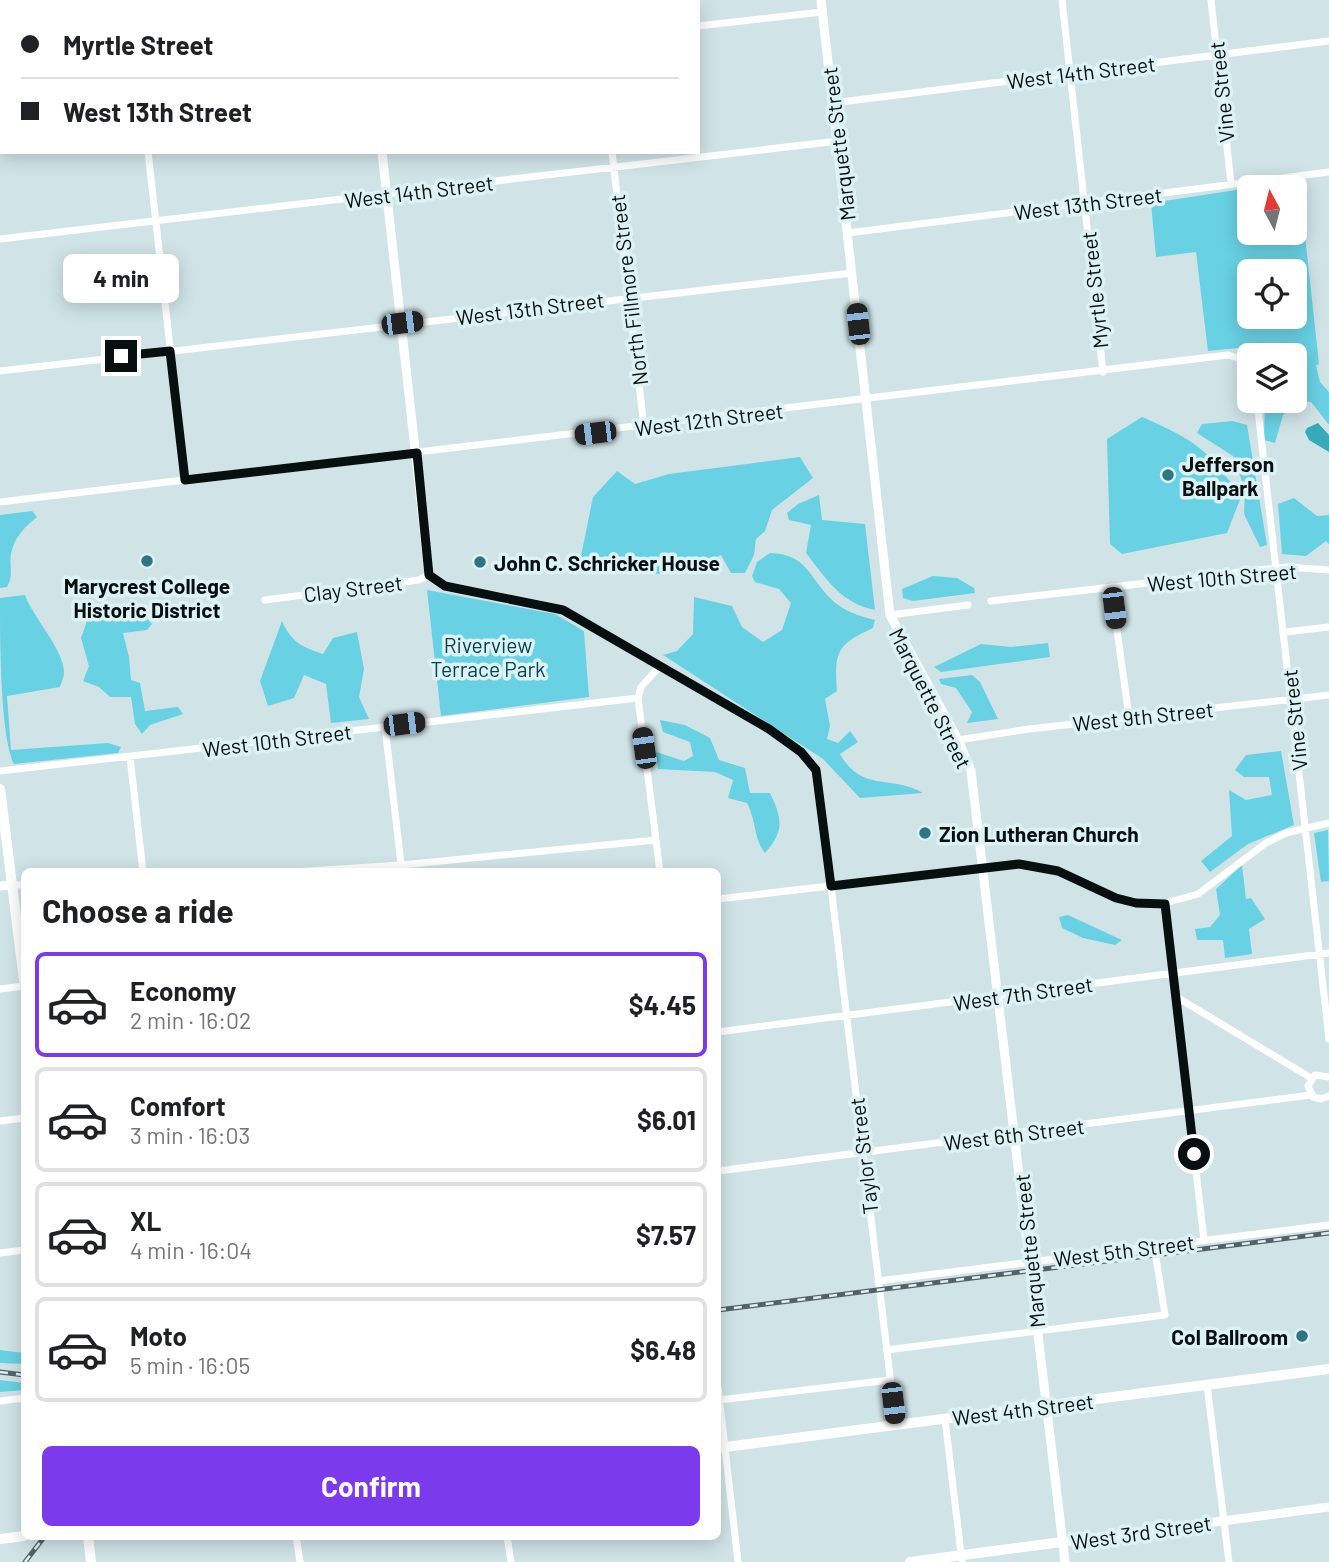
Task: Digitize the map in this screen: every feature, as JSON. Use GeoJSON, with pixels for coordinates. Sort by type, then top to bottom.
{"type":"FeatureCollection","features":[{"type":"Feature","properties":{"kind":"main road"},"geometry":{"type":"LineString","coordinates":[[0,789],[6,886],[21,964]]}},
{"type":"Feature","properties":{"kind":"main road","name":"West 4th Street"},"geometry":{"type":"LineString","coordinates":[[721,1447],[1329,1369]]}},
{"type":"Feature","properties":{"kind":"main road"},"geometry":{"type":"LineString","coordinates":[[0,1539],[21,1536]]}},
{"type":"Feature","properties":{"kind":"main road"},"geometry":{"type":"LineString","coordinates":[[88,1540],[91,1562]]}},
{"type":"Feature","properties":{"kind":"main road","name":"West 3rd Street"},"geometry":{"type":"LineString","coordinates":[[910,1562],[961,1559],[1062,1542]]}},
{"type":"Feature","properties":{"kind":"street","name":"Marquette Street"},"geometry":{"type":"LineString","coordinates":[[821,0],[890,615],[897,634],[958,740],[971,771],[1065,1562]]}},
{"type":"Feature","properties":{"kind":"street","name":"Myrtle Street"},"geometry":{"type":"LineString","coordinates":[[1062,0],[1103,372]]}},
{"type":"Feature","properties":{"kind":"street","name":"Vine Street"},"geometry":{"type":"LineString","coordinates":[[1211,0],[1231,184]]}},
{"type":"Feature","properties":{"kind":"street"},"geometry":{"type":"LineString","coordinates":[[700,26],[822,12]]}},
{"type":"Feature","properties":{"kind":"street","name":"West 14th Street"},"geometry":{"type":"LineString","coordinates":[[833,103],[1329,41]]}},
{"type":"Feature","properties":{"kind":"street","name":"West 14th Street"},"geometry":{"type":"LineString","coordinates":[[0,239],[838,141]]}},
{"type":"Feature","properties":{"kind":"street"},"geometry":{"type":"LineString","coordinates":[[148,154],[185,480]]}},
{"type":"Feature","properties":{"kind":"street"},"geometry":{"type":"LineString","coordinates":[[382,154],[429,575]]}},
{"type":"Feature","properties":{"kind":"street","name":"North Fillmore Street"},"geometry":{"type":"LineString","coordinates":[[612,154],[644,427]]}},
{"type":"Feature","properties":{"kind":"street","name":"West 13th Street"},"geometry":{"type":"LineString","coordinates":[[848,233],[1329,172]]}},
{"type":"Feature","properties":{"kind":"street","name":"West 13th Street"},"geometry":{"type":"LineString","coordinates":[[0,371],[852,273]]}},
{"type":"Feature","properties":{"kind":"street","name":"West 12th Street"},"geometry":{"type":"LineString","coordinates":[[0,502],[866,401],[1228,355],[1237,360]]}},
{"type":"Feature","properties":{"kind":"street","name":"Vine Street"},"geometry":{"type":"LineString","coordinates":[[1258,413],[1285,632],[1329,1039]]}},
{"type":"Feature","properties":{"kind":"street","name":"West 10th Street"},"geometry":{"type":"LineString","coordinates":[[991,601],[1277,568],[1329,570]]}},
{"type":"Feature","properties":{"kind":"street","name":"Clay Street"},"geometry":{"type":"LineString","coordinates":[[265,600],[419,580],[429,575],[445,586],[563,610],[769,729],[813,763],[831,886]]}},
{"type":"Feature","properties":{"kind":"street"},"geometry":{"type":"LineString","coordinates":[[1111,587],[1129,717]]}},
{"type":"Feature","properties":{"kind":"street"},"geometry":{"type":"LineString","coordinates":[[890,615],[968,605]]}},
{"type":"Feature","properties":{"kind":"street"},"geometry":{"type":"LineString","coordinates":[[1285,632],[1329,628]]}},
{"type":"Feature","properties":{"kind":"street"},"geometry":{"type":"LineString","coordinates":[[660,868],[638,698],[641,687],[661,665]]}},
{"type":"Feature","properties":{"kind":"street","name":"West 9th Street"},"geometry":{"type":"LineString","coordinates":[[958,740],[1129,717],[1329,695]]}},
{"type":"Feature","properties":{"kind":"street","name":"West 10th Street"},"geometry":{"type":"LineString","coordinates":[[0,771],[638,698]]}},
{"type":"Feature","properties":{"kind":"street"},"geometry":{"type":"LineString","coordinates":[[385,727],[402,868],[656,839]]}},
{"type":"Feature","properties":{"kind":"street"},"geometry":{"type":"LineString","coordinates":[[130,757],[143,868]]}},
{"type":"Feature","properties":{"kind":"street"},"geometry":{"type":"LineString","coordinates":[[721,899],[1019,864],[1058,871],[1116,898],[1136,903],[1165,904],[1198,894],[1266,843],[1306,827],[1329,823]]}},
{"type":"Feature","properties":{"kind":"street","name":"Taylor Street"},"geometry":{"type":"LineString","coordinates":[[831,886],[896,1426]]}},
{"type":"Feature","properties":{"kind":"street"},"geometry":{"type":"LineString","coordinates":[[1165,904],[1204,1240]]}},
{"type":"Feature","properties":{"kind":"street","name":"West 7th Street"},"geometry":{"type":"LineString","coordinates":[[721,1032],[1329,953]]}},
{"type":"Feature","properties":{"kind":"street"},"geometry":{"type":"LineString","coordinates":[[0,989],[21,986]]}},
{"type":"Feature","properties":{"kind":"street"},"geometry":{"type":"LineString","coordinates":[[1175,996],[1311,1078]]}},
{"type":"Feature","properties":{"kind":"street"},"geometry":{"type":"LineString","coordinates":[[1311,1095],[1308,1086],[1311,1078],[1328,1074]]}},
{"type":"Feature","properties":{"kind":"street","name":"West 6th Street"},"geometry":{"type":"LineString","coordinates":[[721,1171],[1311,1095],[1321,1099],[1329,1096]]}},
{"type":"Feature","properties":{"kind":"street"},"geometry":{"type":"LineString","coordinates":[[0,1121],[21,1118]]}},
{"type":"Feature","properties":{"kind":"street","name":"West 5th Street"},"geometry":{"type":"LineString","coordinates":[[878,1280],[1329,1225]]}},
{"type":"Feature","properties":{"kind":"street"},"geometry":{"type":"LineString","coordinates":[[0,1253],[21,1250]]}},
{"type":"Feature","properties":{"kind":"street"},"geometry":{"type":"LineString","coordinates":[[886,1350],[1165,1315],[1156,1258]]}},
{"type":"Feature","properties":{"kind":"street"},"geometry":{"type":"LineString","coordinates":[[721,1400],[890,1380]]}},
{"type":"Feature","properties":{"kind":"street"},"geometry":{"type":"LineString","coordinates":[[1207,1385],[1229,1562]]}},
{"type":"Feature","properties":{"kind":"street"},"geometry":{"type":"LineString","coordinates":[[0,1401],[21,1398]]}},
{"type":"Feature","properties":{"kind":"street"},"geometry":{"type":"LineString","coordinates":[[944,1419],[961,1559]]}},
{"type":"Feature","properties":{"kind":"street"},"geometry":{"type":"LineString","coordinates":[[721,1447],[738,1562]]}},
{"type":"Feature","properties":{"kind":"street","name":"West 3rd Street"},"geometry":{"type":"LineString","coordinates":[[1062,1542],[1329,1507]]}},
{"type":"Feature","properties":{"kind":"street"},"geometry":{"type":"LineString","coordinates":[[297,1540],[300,1562]]}},
{"type":"Feature","properties":{"kind":"street"},"geometry":{"type":"LineString","coordinates":[[508,1540],[510,1562]]}},
{"type":"Feature","properties":{"kind":"green space"},"geometry":{"type":"Polygon","coordinates":[[[1237,190],[1237,245],[1306,245],[1319,364],[1316,365],[1320,382],[1329,392],[1329,425],[1311,402],[1307,402],[1307,343],[1237,343],[1237,348],[1208,351],[1196,252],[1156,257],[1151,203],[1237,190]]]}},
{"type":"Feature","properties":{"kind":"green space"},"geometry":{"type":"Polygon","coordinates":[[[1265,413],[1285,413],[1275,443],[1264,440],[1265,413]]]}},
{"type":"Feature","properties":{"kind":"green space","name":"Jefferson Ballpark"},"geometry":{"type":"Polygon","coordinates":[[[1142,417],[1175,432],[1199,448],[1219,467],[1241,497],[1227,533],[1122,554],[1110,544],[1107,439],[1142,417]]]}},
{"type":"Feature","properties":{"kind":"green space"},"geometry":{"type":"Polygon","coordinates":[[[1232,421],[1247,425],[1267,545],[1260,547],[1244,514],[1245,490],[1233,456],[1197,433],[1202,424],[1232,421]]]}},
{"type":"Feature","properties":{"kind":"green space"},"geometry":{"type":"Polygon","coordinates":[[[800,457],[813,478],[772,510],[765,531],[756,539],[754,555],[745,573],[731,573],[721,555],[703,564],[678,559],[659,574],[579,566],[593,497],[617,471],[635,484],[669,474],[800,457]]]}},
{"type":"Feature","properties":{"kind":"green space"},"geometry":{"type":"Polygon","coordinates":[[[819,495],[822,520],[865,524],[875,610],[853,602],[836,589],[806,553],[811,525],[789,520],[787,513],[798,504],[819,495]]]}},
{"type":"Feature","properties":{"kind":"green space"},"geometry":{"type":"Polygon","coordinates":[[[1294,498],[1317,516],[1329,515],[1329,544],[1326,541],[1306,556],[1282,554],[1278,504],[1294,498]]]}},
{"type":"Feature","properties":{"kind":"green space"},"geometry":{"type":"Polygon","coordinates":[[[32,511],[37,517],[17,537],[11,554],[9,582],[7,587],[0,588],[0,515],[32,511]]]}},
{"type":"Feature","properties":{"kind":"green space"},"geometry":{"type":"Polygon","coordinates":[[[770,553],[792,557],[806,568],[841,607],[875,620],[873,628],[852,639],[840,651],[836,667],[837,691],[825,699],[830,726],[827,739],[838,743],[850,731],[858,742],[840,754],[858,774],[877,781],[911,787],[923,793],[860,798],[823,759],[663,655],[677,651],[693,634],[694,597],[732,606],[742,627],[763,642],[782,630],[791,603],[779,589],[755,582],[752,576],[757,562],[770,553]]]}},
{"type":"Feature","properties":{"kind":"green space"},"geometry":{"type":"Polygon","coordinates":[[[933,576],[957,578],[974,588],[975,593],[913,601],[903,598],[902,589],[933,576]]]}},
{"type":"Feature","properties":{"kind":"green space","name":"Riverview Terrace Park"},"geometry":{"type":"Polygon","coordinates":[[[427,590],[555,614],[584,631],[589,697],[441,716],[427,590]]]}},
{"type":"Feature","properties":{"kind":"green space"},"geometry":{"type":"Polygon","coordinates":[[[25,595],[59,653],[64,673],[60,687],[7,696],[11,750],[108,743],[121,747],[118,753],[14,764],[9,750],[3,709],[0,598],[25,595]]]}},
{"type":"Feature","properties":{"kind":"green space"},"geometry":{"type":"Polygon","coordinates":[[[90,612],[114,616],[145,616],[152,624],[147,630],[123,633],[131,680],[140,683],[145,711],[178,707],[183,714],[150,725],[142,734],[135,724],[131,697],[110,697],[99,687],[83,681],[89,666],[81,638],[90,612]]]}},
{"type":"Feature","properties":{"kind":"green space"},"geometry":{"type":"Polygon","coordinates":[[[282,621],[298,643],[323,654],[333,638],[357,632],[364,669],[359,697],[369,719],[331,723],[326,684],[304,675],[294,698],[268,706],[260,681],[282,621]]]}},
{"type":"Feature","properties":{"kind":"green space"},"geometry":{"type":"Polygon","coordinates":[[[1048,643],[1050,657],[941,672],[934,667],[981,644],[1011,647],[1048,643]]]}},
{"type":"Feature","properties":{"kind":"green space"},"geometry":{"type":"Polygon","coordinates":[[[972,675],[980,682],[998,719],[967,723],[972,712],[956,688],[941,684],[939,679],[972,675]]]}},
{"type":"Feature","properties":{"kind":"green space"},"geometry":{"type":"Polygon","coordinates":[[[660,720],[685,725],[710,738],[719,760],[745,768],[750,793],[770,793],[780,824],[776,838],[765,853],[747,803],[728,798],[733,780],[715,772],[658,769],[656,752],[684,761],[693,756],[690,742],[663,732],[660,720]]]}},
{"type":"Feature","properties":{"kind":"green space"},"geometry":{"type":"Polygon","coordinates":[[[1281,751],[1294,825],[1248,844],[1210,872],[1201,861],[1232,836],[1229,790],[1246,800],[1272,795],[1269,777],[1244,777],[1235,770],[1246,755],[1281,751]]]}},
{"type":"Feature","properties":{"kind":"green space"},"geometry":{"type":"Polygon","coordinates":[[[1328,830],[1329,881],[1321,882],[1314,833],[1328,830]]]}},
{"type":"Feature","properties":{"kind":"green space"},"geometry":{"type":"Polygon","coordinates":[[[1242,865],[1246,899],[1251,898],[1265,919],[1249,929],[1252,954],[1225,958],[1223,940],[1197,940],[1195,929],[1210,927],[1220,915],[1216,889],[1242,865]]]}},
{"type":"Feature","properties":{"kind":"green space"},"geometry":{"type":"Polygon","coordinates":[[[1068,915],[1122,940],[1115,945],[1083,938],[1062,928],[1059,917],[1068,915]]]}},
{"type":"Feature","properties":{"kind":"green space"},"geometry":{"type":"Polygon","coordinates":[[[0,1350],[21,1353],[21,1364],[0,1363],[0,1350]]]}},
{"type":"Feature","properties":{"kind":"green space"},"geometry":{"type":"Polygon","coordinates":[[[0,1380],[21,1383],[21,1390],[0,1392],[0,1380]]]}},
{"type":"Feature","properties":{"kind":"shaded area"},"geometry":{"type":"Polygon","coordinates":[[[1318,423],[1329,435],[1329,452],[1309,440],[1305,432],[1307,428],[1318,423]]]}},
{"type":"Feature","properties":{"kind":"railway"},"geometry":{"type":"LineString","coordinates":[[721,1310],[1329,1233]]}},
{"type":"Feature","properties":{"kind":"railway"},"geometry":{"type":"LineString","coordinates":[[0,1372],[21,1375]]}},
{"type":"Feature","properties":{"kind":"railway"},"geometry":{"type":"LineString","coordinates":[[25,1562],[42,1540]]}},
{"type":"Feature","properties":{"kind":"place","name":"Jefferson Ballpark"},"geometry":{"type":"Point","coordinates":[1168,475]}},
{"type":"Feature","properties":{"kind":"place","name":"Marycrest College Historic District"},"geometry":{"type":"Point","coordinates":[147,561]}},
{"type":"Feature","properties":{"kind":"place","name":"John C. Schricker House"},"geometry":{"type":"Point","coordinates":[480,562]}},
{"type":"Feature","properties":{"kind":"place","name":"Zion Lutheran Church"},"geometry":{"type":"Point","coordinates":[925,833]}},
{"type":"Feature","properties":{"kind":"place","name":"Col Ballroom"},"geometry":{"type":"Point","coordinates":[1302,1336]}},
{"type":"Feature","properties":{"kind":"route"},"geometry":{"type":"LineString","coordinates":[[121,356],[170,351],[185,480],[417,453],[429,575],[445,586],[563,610],[769,729],[801,752],[813,763],[816,770],[831,886],[1019,864],[1058,871],[1116,898],[1136,903],[1165,904],[1194,1154]]}}]}
